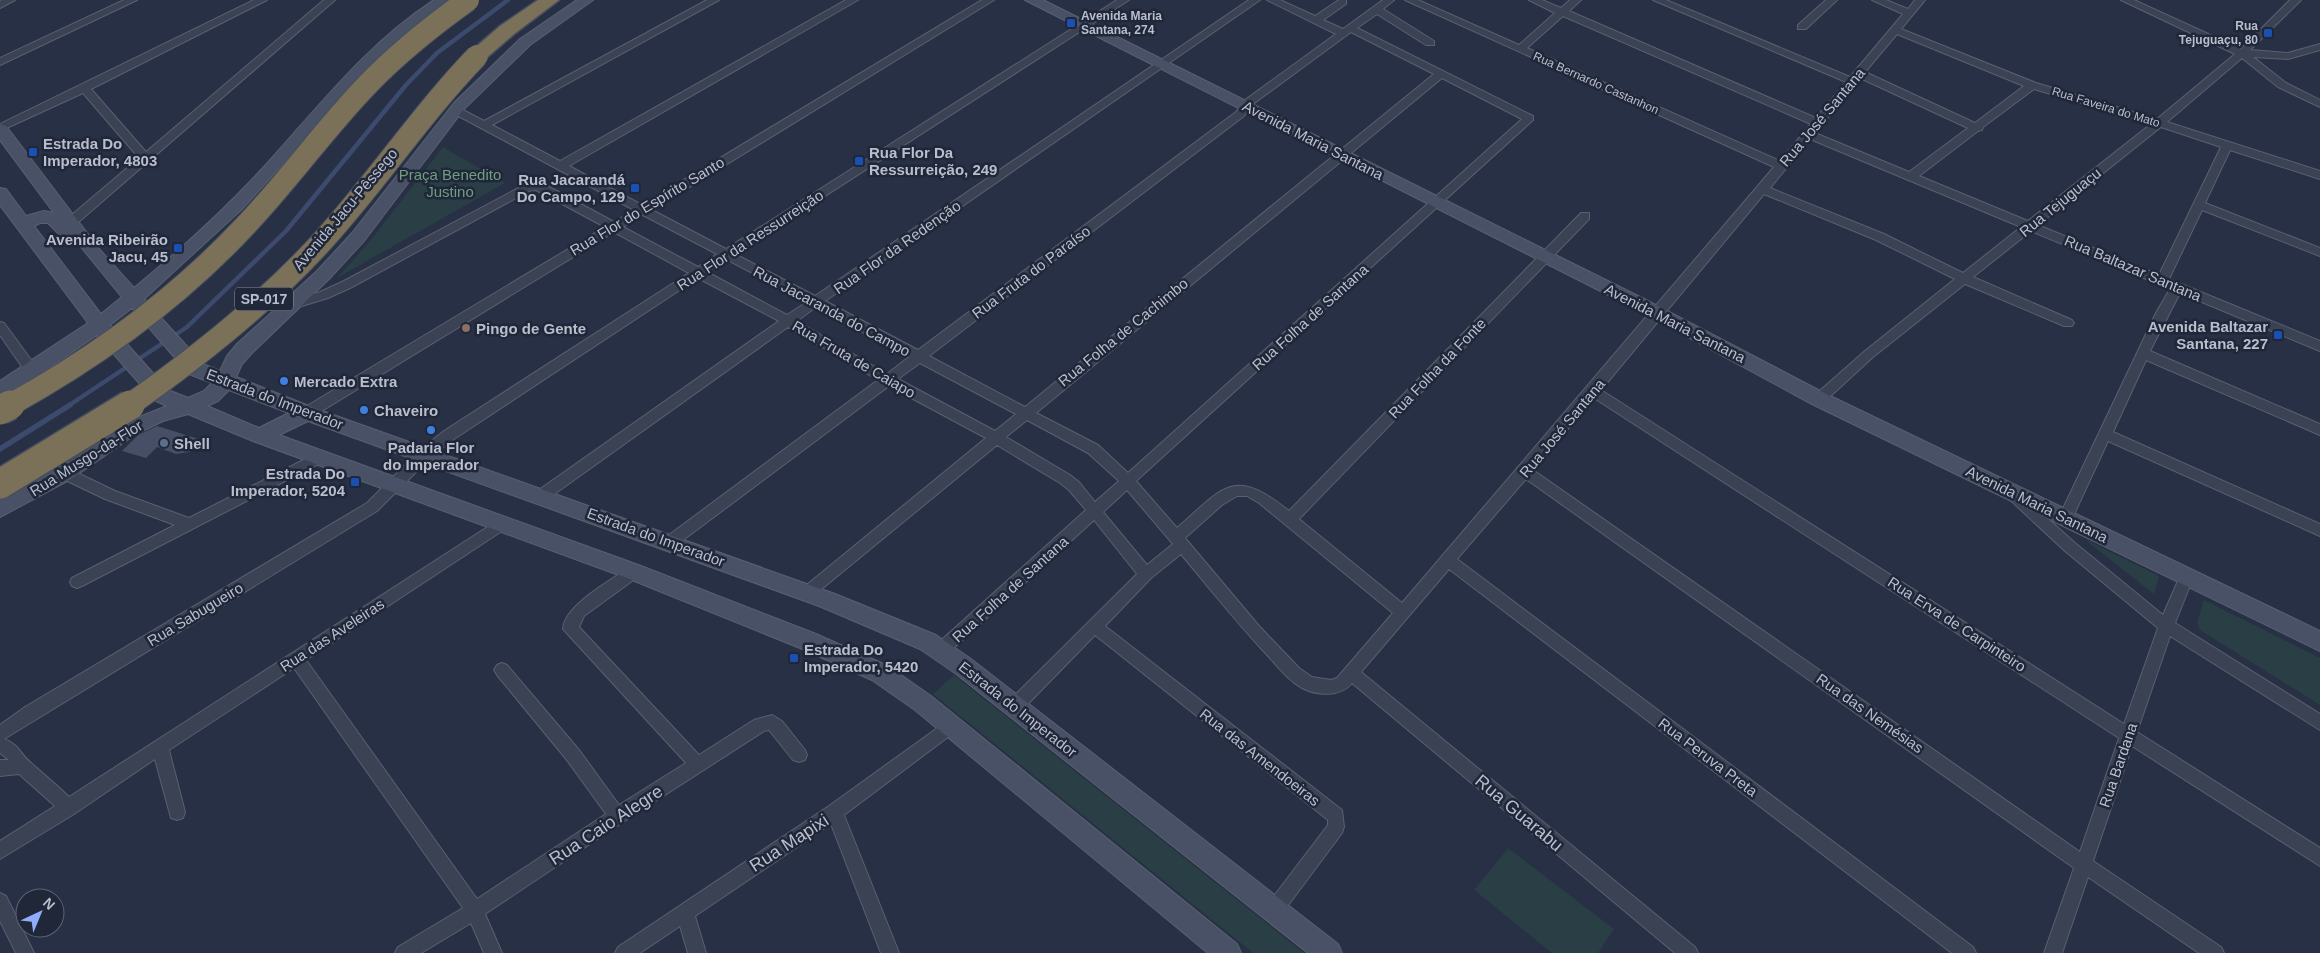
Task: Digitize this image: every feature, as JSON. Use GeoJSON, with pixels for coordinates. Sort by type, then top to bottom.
{"type":"FeatureCollection","features":[{"type":"Feature","properties":{"kind":"highway"},"geometry":{"type":"LineString","coordinates":[[0,410],[75,366],[140,321],[178,290],[255,215],[368,84],[402,51],[468,0]]}},
{"type":"Feature","properties":{"kind":"highway","name":"Avenida Jacu-Pêssego"},"geometry":{"type":"LineString","coordinates":[[0,484],[94,429],[148,394],[235,324],[284,281],[350,208],[432,103],[477,56],[507,30],[550,0]]}},
{"type":"Feature","properties":{"kind":"main road"},"geometry":{"type":"LineString","coordinates":[[0,390],[32,372],[100,326],[170,267],[265,175],[365,63],[400,32],[444,0]]}},
{"type":"Feature","properties":{"kind":"main road"},"geometry":{"type":"LineString","coordinates":[[225,382],[228,371],[244,349],[292,305],[358,237],[455,110],[526,42],[586,0]]}},
{"type":"Feature","properties":{"kind":"main road","name":"Avenida Maria Santana"},"geometry":{"type":"LineString","coordinates":[[1032,0],[1658,314],[1819,399],[2186,578],[2320,641]]}},
{"type":"Feature","properties":{"kind":"main road","name":"Estrada do Imperador"},"geometry":{"type":"LineString","coordinates":[[1,132],[94,254],[196,369],[307,413],[808,592],[900,629],[941,650],[1329,953]]}},
{"type":"Feature","properties":{"kind":"main road"},"geometry":{"type":"LineString","coordinates":[[0,193],[100,326],[161,396],[190,406],[260,436],[319,457],[390,489],[503,523],[634,572],[808,641],[880,673],[950,726],[1228,953]]}},
{"type":"Feature","properties":{"kind":"main road"},"geometry":{"type":"LineString","coordinates":[[24,223],[46,216],[58,220],[92,267],[104,274],[142,276],[170,267]]}},
{"type":"Feature","properties":{"kind":"main road","name":"Rua Musgo-da-Flor"},"geometry":{"type":"LineString","coordinates":[[0,509],[64,473],[129,429],[157,416],[190,406],[211,396],[225,382]]}},
{"type":"Feature","properties":{"kind":"main road"},"geometry":{"type":"LineString","coordinates":[[260,436],[307,413]]}},
{"type":"Feature","properties":{"kind":"street"},"geometry":{"type":"LineString","coordinates":[[0,4],[10,0]]}},
{"type":"Feature","properties":{"kind":"street"},"geometry":{"type":"LineString","coordinates":[[0,62],[132,0]]}},
{"type":"Feature","properties":{"kind":"street"},"geometry":{"type":"LineString","coordinates":[[1,132],[262,0]]}},
{"type":"Feature","properties":{"kind":"street"},"geometry":{"type":"LineString","coordinates":[[71,222],[330,0]]}},
{"type":"Feature","properties":{"kind":"street"},"geometry":{"type":"LineString","coordinates":[[484,125],[714,0]]}},
{"type":"Feature","properties":{"kind":"street"},"geometry":{"type":"LineString","coordinates":[[560,166],[634,122],[853,0]]}},
{"type":"Feature","properties":{"kind":"street","name":"Rua Flor do Espírito Santo"},"geometry":{"type":"LineString","coordinates":[[307,413],[612,226],[990,0]]}},
{"type":"Feature","properties":{"kind":"street","name":"Rua Flor da Ressurreição"},"geometry":{"type":"LineString","coordinates":[[390,489],[425,454],[449,435],[726,254],[1124,0]]}},
{"type":"Feature","properties":{"kind":"street","name":"Rua Flor da Redenção"},"geometry":{"type":"LineString","coordinates":[[541,496],[788,321],[1255,0]]}},
{"type":"Feature","properties":{"kind":"street"},"geometry":{"type":"LineString","coordinates":[[1272,0],[1316,20],[1347,31]]}},
{"type":"Feature","properties":{"kind":"street","name":"Rua Fruta do Paraíso"},"geometry":{"type":"LineString","coordinates":[[670,542],[919,357],[1240,114],[1246,106],[1389,0]]}},
{"type":"Feature","properties":{"kind":"street","name":"Rua Bernardo Castanhon"},"geometry":{"type":"LineString","coordinates":[[1410,0],[1781,166]]}},
{"type":"Feature","properties":{"kind":"street"},"geometry":{"type":"LineString","coordinates":[[1534,0],[1816,122]]}},
{"type":"Feature","properties":{"kind":"street"},"geometry":{"type":"LineString","coordinates":[[1520,49],[1576,0]]}},
{"type":"Feature","properties":{"kind":"street"},"geometry":{"type":"LineString","coordinates":[[1658,0],[1855,77],[1978,128]]}},
{"type":"Feature","properties":{"kind":"street"},"geometry":{"type":"LineString","coordinates":[[1802,27],[1832,0]]}},
{"type":"Feature","properties":{"kind":"street"},"geometry":{"type":"LineString","coordinates":[[1877,0],[1910,13]]}},
{"type":"Feature","properties":{"kind":"street","name":"Rua José Santana"},"geometry":{"type":"LineString","coordinates":[[1180,541],[1254,631],[1294,673],[1308,683],[1330,687],[1342,684],[1593,391],[1763,189],[1816,122],[1920,0]]}},
{"type":"Feature","properties":{"kind":"street"},"geometry":{"type":"LineString","coordinates":[[2126,0],[2242,53],[2282,85],[2320,104]]}},
{"type":"Feature","properties":{"kind":"street","name":"Rua Tejuguaçu"},"geometry":{"type":"LineString","coordinates":[[1819,399],[1872,352],[1966,279],[2159,123],[2242,53],[2296,0]]}},
{"type":"Feature","properties":{"kind":"street"},"geometry":{"type":"LineString","coordinates":[[1316,20],[1343,2]]}},
{"type":"Feature","properties":{"kind":"street"},"geometry":{"type":"LineString","coordinates":[[1376,9],[1430,43]]}},
{"type":"Feature","properties":{"kind":"street","name":"Rua Faveira do Mato"},"geometry":{"type":"LineString","coordinates":[[1895,30],[2032,85],[2159,123],[2320,175]]}},
{"type":"Feature","properties":{"kind":"street","name":"Rua Folha de Santana"},"geometry":{"type":"LineString","coordinates":[[941,650],[1530,118],[1347,31]]}},
{"type":"Feature","properties":{"kind":"street"},"geometry":{"type":"LineString","coordinates":[[2242,53],[2288,56],[2320,48]]}},
{"type":"Feature","properties":{"kind":"street","name":"Rua Folha de Cachimbo"},"geometry":{"type":"LineString","coordinates":[[808,592],[1439,74]]}},
{"type":"Feature","properties":{"kind":"street"},"geometry":{"type":"LineString","coordinates":[[1911,176],[1978,128],[2032,85]]}},
{"type":"Feature","properties":{"kind":"street"},"geometry":{"type":"LineString","coordinates":[[85,88],[146,159]]}},
{"type":"Feature","properties":{"kind":"street","name":"Rua Jacaranda do Campo"},"geometry":{"type":"LineString","coordinates":[[455,110],[1093,449],[1108,460],[1129,482],[1180,541]]}},
{"type":"Feature","properties":{"kind":"street","name":"Rua Baltazar Santana"},"geometry":{"type":"LineString","coordinates":[[1807,134],[2320,346]]}},
{"type":"Feature","properties":{"kind":"street"},"geometry":{"type":"LineString","coordinates":[[2162,281],[2227,145]]}},
{"type":"Feature","properties":{"kind":"street"},"geometry":{"type":"LineString","coordinates":[[292,305],[324,295],[348,284],[530,186]]}},
{"type":"Feature","properties":{"kind":"street","name":"Rua Fruta de Caiapo"},"geometry":{"type":"LineString","coordinates":[[530,186],[538,186],[788,321],[888,380],[995,437],[1065,478],[1074,486],[1146,574]]}},
{"type":"Feature","properties":{"kind":"street"},"geometry":{"type":"LineString","coordinates":[[1763,189],[1880,237],[1966,279],[2068,322]]}},
{"type":"Feature","properties":{"kind":"street"},"geometry":{"type":"LineString","coordinates":[[2198,205],[2320,252]]}},
{"type":"Feature","properties":{"kind":"street","name":"Rua Folha da Fonte"},"geometry":{"type":"LineString","coordinates":[[1289,520],[1585,216]]}},
{"type":"Feature","properties":{"kind":"street"},"geometry":{"type":"LineString","coordinates":[[2066,519],[2162,313],[2177,287]]}},
{"type":"Feature","properties":{"kind":"street"},"geometry":{"type":"LineString","coordinates":[[0,326],[32,372]]}},
{"type":"Feature","properties":{"kind":"street"},"geometry":{"type":"LineString","coordinates":[[2144,354],[2320,430]]}},
{"type":"Feature","properties":{"kind":"street","name":"Rua Erva de Carpinteiro"},"geometry":{"type":"LineString","coordinates":[[1593,391],[2320,858]]}},
{"type":"Feature","properties":{"kind":"street"},"geometry":{"type":"LineString","coordinates":[[2105,434],[2320,530]]}},
{"type":"Feature","properties":{"kind":"street"},"geometry":{"type":"LineString","coordinates":[[77,582],[187,523],[319,457]]}},
{"type":"Feature","properties":{"kind":"street","name":"Rua das Nemésias"},"geometry":{"type":"LineString","coordinates":[[1525,471],[2083,864],[2215,953]]}},
{"type":"Feature","properties":{"kind":"street"},"geometry":{"type":"LineString","coordinates":[[64,473],[110,495],[187,523]]}},
{"type":"Feature","properties":{"kind":"street","name":"Rua Sabugueiro"},"geometry":{"type":"LineString","coordinates":[[1,735],[31,712],[372,507],[390,489]]}},
{"type":"Feature","properties":{"kind":"street"},"geometry":{"type":"LineString","coordinates":[[1015,706],[1224,496],[1241,490],[1251,492],[1264,499],[1404,613]]}},
{"type":"Feature","properties":{"kind":"street"},"geometry":{"type":"LineString","coordinates":[[2008,491],[2070,547],[2166,626],[2320,723]]}},
{"type":"Feature","properties":{"kind":"street","name":"Rua das Aveleiras"},"geometry":{"type":"LineString","coordinates":[[0,851],[503,523]]}},
{"type":"Feature","properties":{"kind":"street","name":"Rua Peruva Preta"},"geometry":{"type":"LineString","coordinates":[[1449,561],[1967,953]]}},
{"type":"Feature","properties":{"kind":"street"},"geometry":{"type":"LineString","coordinates":[[634,572],[579,612],[571,623],[571,629],[698,765]]}},
{"type":"Feature","properties":{"kind":"street","name":"Rua Bardana"},"geometry":{"type":"LineString","coordinates":[[2053,953],[2166,626],[2186,578]]}},
{"type":"Feature","properties":{"kind":"street","name":"Rua das Amendoeiras"},"geometry":{"type":"LineString","coordinates":[[1094,626],[1337,818],[1336,827],[1274,910]]}},
{"type":"Feature","properties":{"kind":"street"},"geometry":{"type":"LineString","coordinates":[[296,658],[475,911],[493,953]]}},
{"type":"Feature","properties":{"kind":"street"},"geometry":{"type":"LineString","coordinates":[[502,670],[573,756],[617,816]]}},
{"type":"Feature","properties":{"kind":"street","name":"Rua Guarabu"},"geometry":{"type":"LineString","coordinates":[[1351,674],[1689,953]]}},
{"type":"Feature","properties":{"kind":"street","name":"Rua Caio Alegre"},"geometry":{"type":"LineString","coordinates":[[404,953],[475,911],[617,816],[767,722],[776,726],[799,755]]}},
{"type":"Feature","properties":{"kind":"street","name":"Rua Mapixi"},"geometry":{"type":"LineString","coordinates":[[624,953],[835,812],[950,726]]}},
{"type":"Feature","properties":{"kind":"street"},"geometry":{"type":"LineString","coordinates":[[1,735],[22,766],[48,786],[68,808]]}},
{"type":"Feature","properties":{"kind":"street"},"geometry":{"type":"LineString","coordinates":[[160,746],[177,812]]}},
{"type":"Feature","properties":{"kind":"street"},"geometry":{"type":"LineString","coordinates":[[0,768],[22,766]]}},
{"type":"Feature","properties":{"kind":"street"},"geometry":{"type":"LineString","coordinates":[[835,812],[890,953]]}},
{"type":"Feature","properties":{"kind":"street"},"geometry":{"type":"LineString","coordinates":[[0,902],[25,953]]}},
{"type":"Feature","properties":{"kind":"street"},"geometry":{"type":"LineString","coordinates":[[685,912],[698,953]]}},
{"type":"Feature","properties":{"kind":"green space","name":"Praça Benedito Justino"},"geometry":{"type":"Polygon","coordinates":[[[443,147],[505,183],[337,278],[370,241],[443,147]]]}},
{"type":"Feature","properties":{"kind":"green space"},"geometry":{"type":"Polygon","coordinates":[[[2084,539],[2157,575],[2159,577],[2154,594],[2084,539]]]}},
{"type":"Feature","properties":{"kind":"green space"},"geometry":{"type":"Polygon","coordinates":[[[2204,600],[2320,658],[2320,705],[2200,630],[2197,622],[2204,600]]]}},
{"type":"Feature","properties":{"kind":"green space"},"geometry":{"type":"Polygon","coordinates":[[[954,675],[1304,953],[1253,953],[933,694],[954,675]]]}},
{"type":"Feature","properties":{"kind":"green space"},"geometry":{"type":"Polygon","coordinates":[[[1508,848],[1614,929],[1598,953],[1552,953],[1474,890],[1508,848]]]}},
{"type":"Feature","properties":{"kind":"building","name":"Shell"},"geometry":{"type":"Polygon","coordinates":[[[157,426],[202,440],[190,452],[176,454],[157,447],[146,458],[122,451],[138,435],[157,426]]]}},
{"type":"Feature","properties":{"kind":"waterway"},"geometry":{"type":"LineString","coordinates":[[68,406],[187,327],[286,231],[406,85],[437,53],[508,0]]}},
{"type":"Feature","properties":{"kind":"waterway"},"geometry":{"type":"LineString","coordinates":[[0,449],[70,405]]}},
{"type":"Feature","properties":{"kind":"place","name":"Avenida Maria Santana, 274"},"geometry":{"type":"Point","coordinates":[1071,23]}},
{"type":"Feature","properties":{"kind":"place","name":"Rua Tejuguaçu, 80"},"geometry":{"type":"Point","coordinates":[2268,33]}},
{"type":"Feature","properties":{"kind":"place","name":"Estrada Do Imperador, 4803"},"geometry":{"type":"Point","coordinates":[33,152]}},
{"type":"Feature","properties":{"kind":"place","name":"Rua Flor Da Ressurreição, 249"},"geometry":{"type":"Point","coordinates":[859,161]}},
{"type":"Feature","properties":{"kind":"place","name":"Rua Jacarandá Do Campo, 129"},"geometry":{"type":"Point","coordinates":[635,188]}},
{"type":"Feature","properties":{"kind":"place","name":"Avenida Ribeirão Jacu, 45"},"geometry":{"type":"Point","coordinates":[178,248]}},
{"type":"Feature","properties":{"kind":"place","name":"Pingo de Gente"},"geometry":{"type":"Point","coordinates":[466,328]}},
{"type":"Feature","properties":{"kind":"place","name":"Avenida Baltazar Santana, 227"},"geometry":{"type":"Point","coordinates":[2278,335]}},
{"type":"Feature","properties":{"kind":"place","name":"Mercado Extra"},"geometry":{"type":"Point","coordinates":[284,381]}},
{"type":"Feature","properties":{"kind":"place","name":"Chaveiro"},"geometry":{"type":"Point","coordinates":[364,410]}},
{"type":"Feature","properties":{"kind":"place","name":"Padaria Flor do Imperador"},"geometry":{"type":"Point","coordinates":[431,430]}},
{"type":"Feature","properties":{"kind":"place","name":"Shell"},"geometry":{"type":"Point","coordinates":[164,443]}},
{"type":"Feature","properties":{"kind":"place","name":"Estrada Do Imperador, 5204"},"geometry":{"type":"Point","coordinates":[355,482]}},
{"type":"Feature","properties":{"kind":"place","name":"Estrada Do Imperador, 5420"},"geometry":{"type":"Point","coordinates":[794,658]}}]}
